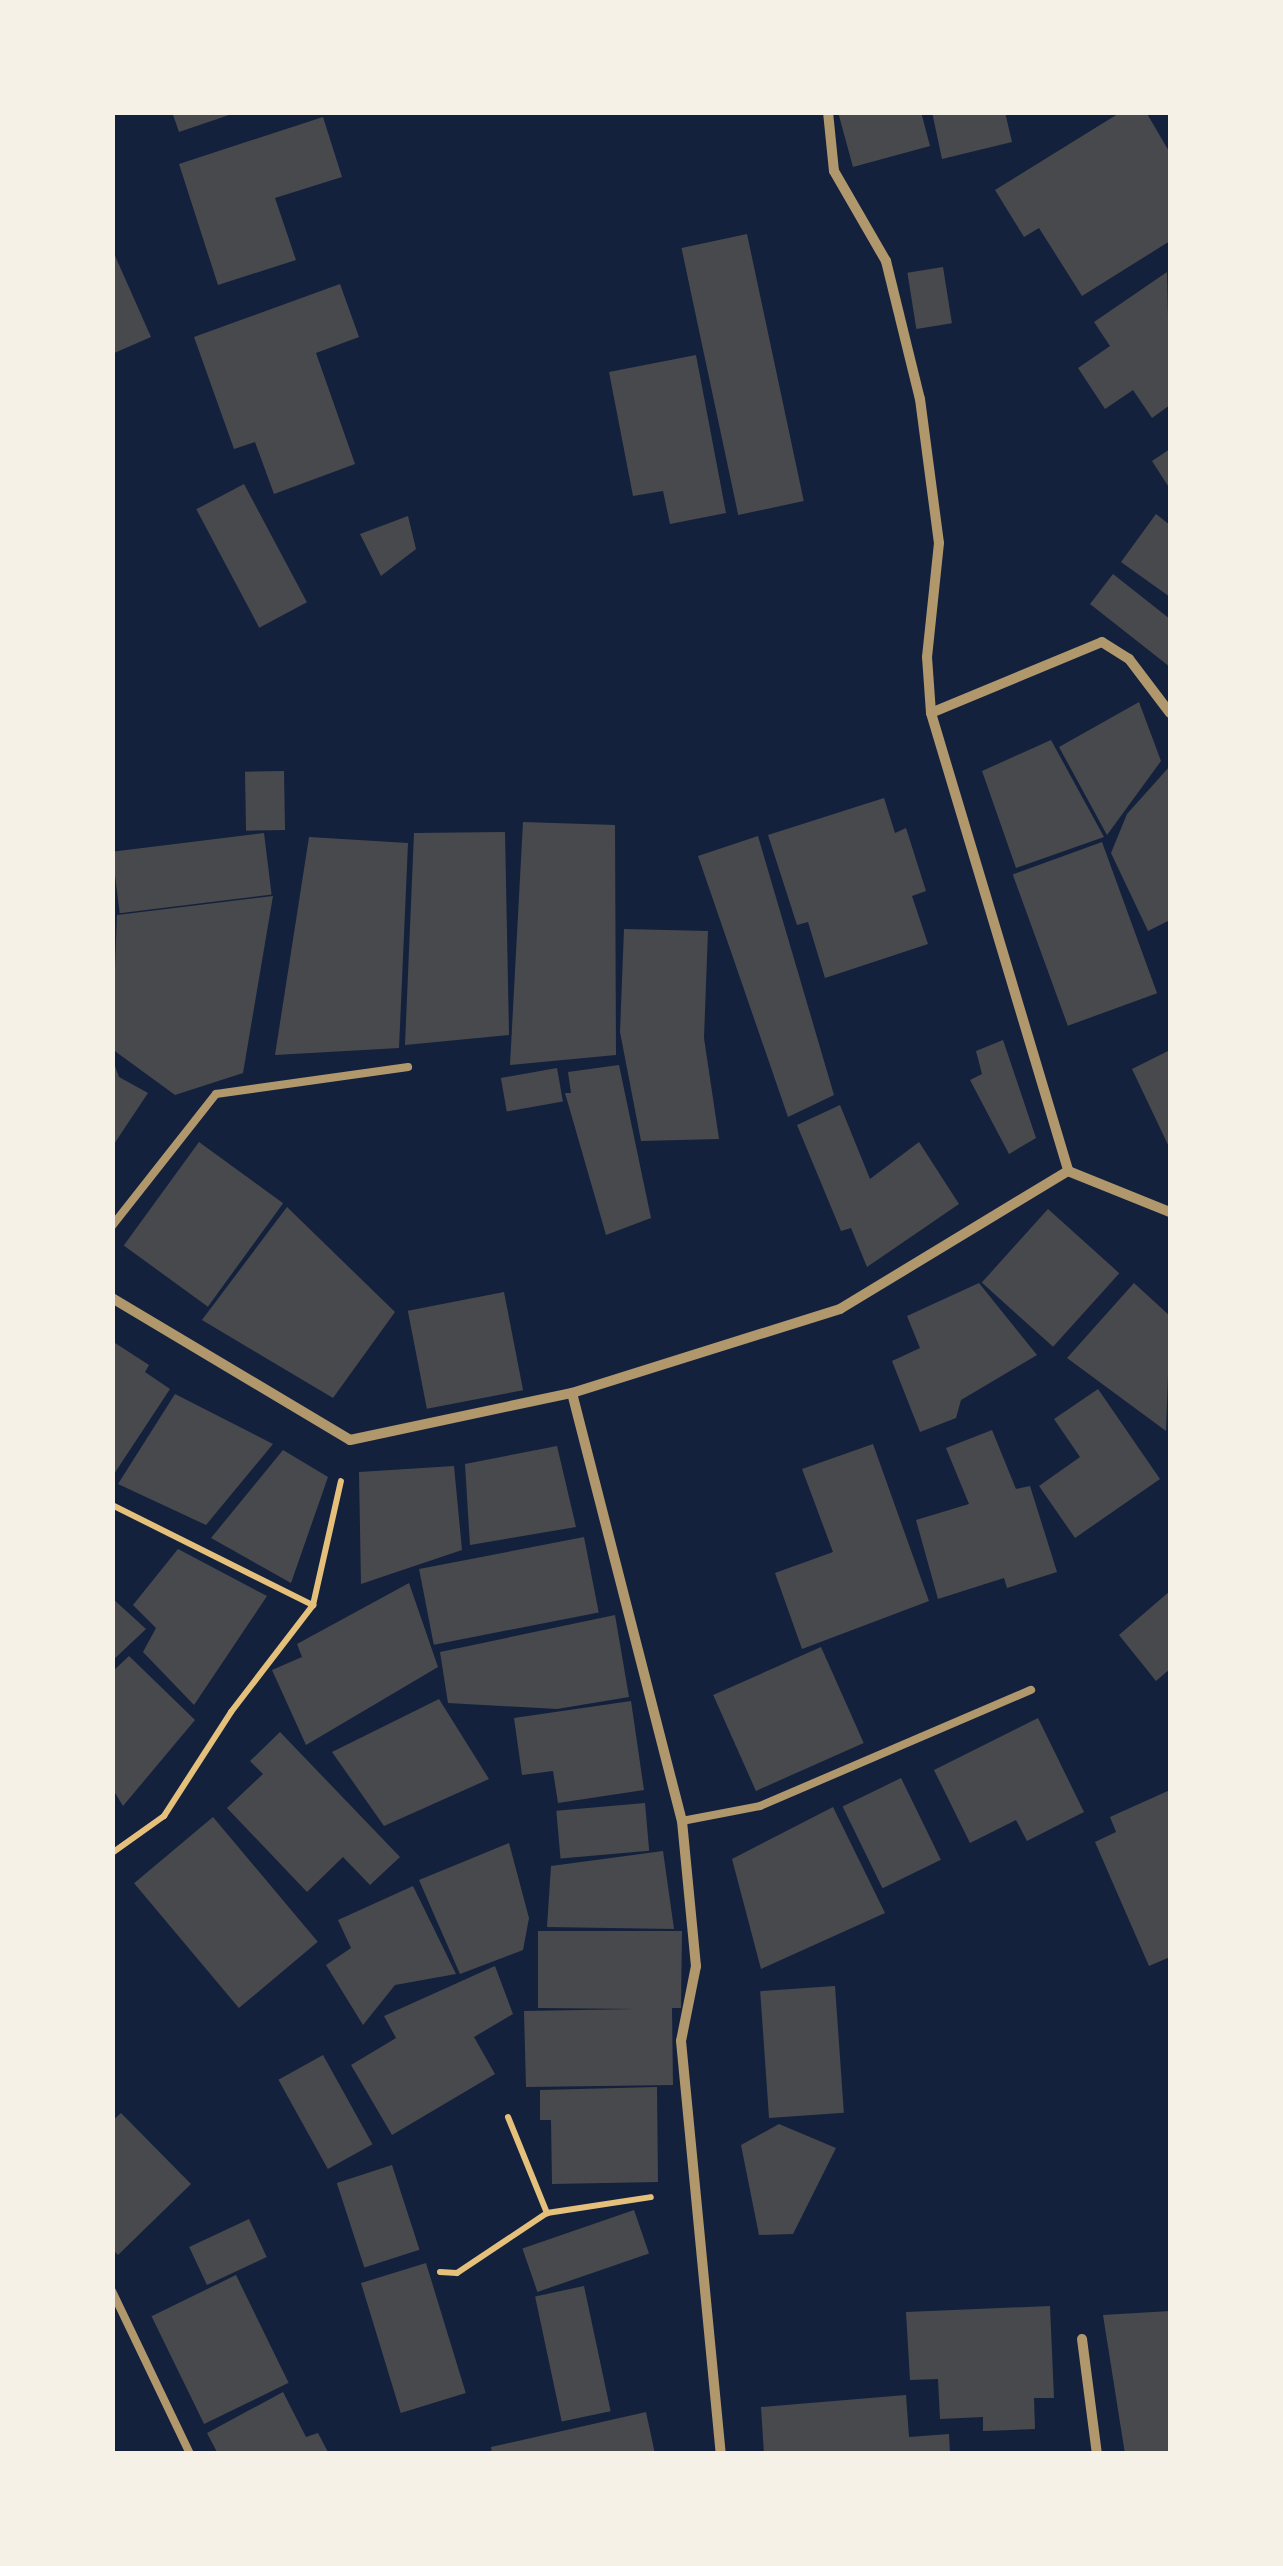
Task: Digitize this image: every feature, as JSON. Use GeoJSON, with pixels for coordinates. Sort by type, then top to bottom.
{"type":"FeatureCollection","features":[{"type":"Feature","properties":{"kind":"street"},"geometry":{"type":"LineString","coordinates":[[828,112],[834,171],[886,261],[920,399],[939,544],[927,657],[931,713],[1068,1171]]}},
{"type":"Feature","properties":{"kind":"street"},"geometry":{"type":"LineString","coordinates":[[931,713],[1102,642],[1129,659],[1170,713]]}},
{"type":"Feature","properties":{"kind":"street"},"geometry":{"type":"LineString","coordinates":[[1068,1171],[1170,1212]]}},
{"type":"Feature","properties":{"kind":"street"},"geometry":{"type":"LineString","coordinates":[[112,1298],[350,1440],[572,1393],[840,1309],[1068,1171]]}},
{"type":"Feature","properties":{"kind":"street"},"geometry":{"type":"LineString","coordinates":[[572,1393],[682,1821],[696,1966],[681,2040],[721,2454]]}},
{"type":"Feature","properties":{"kind":"street"},"geometry":{"type":"LineString","coordinates":[[1082,2339],[1097,2454]]}},
{"type":"Feature","properties":{"kind":"lane"},"geometry":{"type":"LineString","coordinates":[[112,1226],[216,1094],[408,1067]]}},
{"type":"Feature","properties":{"kind":"lane"},"geometry":{"type":"LineString","coordinates":[[682,1821],[760,1806],[1031,1690]]}},
{"type":"Feature","properties":{"kind":"lane"},"geometry":{"type":"LineString","coordinates":[[112,2291],[190,2454]]}},
{"type":"Feature","properties":{"kind":"path"},"geometry":{"type":"LineString","coordinates":[[112,1853],[164,1816],[231,1712],[314,1605],[350,1440]]}},
{"type":"Feature","properties":{"kind":"path"},"geometry":{"type":"LineString","coordinates":[[112,1505],[314,1605]]}},
{"type":"Feature","properties":{"kind":"path"},"geometry":{"type":"LineString","coordinates":[[508,2117],[548,2213]]}},
{"type":"Feature","properties":{"kind":"path"},"geometry":{"type":"LineString","coordinates":[[440,2272],[457,2274],[548,2213],[658,2196],[692,2153]]}},
{"type":"Feature","properties":{"kind":"building"},"geometry":{"type":"Polygon","coordinates":[[[172,112],[235,112],[235,113],[179,132],[172,112]]]}},
{"type":"Feature","properties":{"kind":"building"},"geometry":{"type":"Polygon","coordinates":[[[838,112],[921,112],[930,146],[853,167],[838,112]]]}},
{"type":"Feature","properties":{"kind":"building"},"geometry":{"type":"Polygon","coordinates":[[[932,112],[1005,112],[1012,142],[942,159],[932,112]]]}},
{"type":"Feature","properties":{"kind":"building"},"geometry":{"type":"Polygon","coordinates":[[[1121,112],[1146,112],[1170,153],[1170,241],[1082,296],[1039,228],[1024,237],[995,190],[1121,112]]]}},
{"type":"Feature","properties":{"kind":"building"},"geometry":{"type":"Polygon","coordinates":[[[323,117],[342,177],[275,198],[296,260],[218,285],[179,164],[323,117]]]}},
{"type":"Feature","properties":{"kind":"building"},"geometry":{"type":"Polygon","coordinates":[[[747,234],[804,501],[738,515],[681,248],[747,234]]]}},
{"type":"Feature","properties":{"kind":"building"},"geometry":{"type":"Polygon","coordinates":[[[112,249],[151,337],[112,354],[112,249]]]}},
{"type":"Feature","properties":{"kind":"building"},"geometry":{"type":"Polygon","coordinates":[[[943,267],[952,323],[916,329],[907,273],[943,267]]]}},
{"type":"Feature","properties":{"kind":"building"},"geometry":{"type":"Polygon","coordinates":[[[1167,272],[1170,405],[1152,418],[1133,390],[1105,409],[1078,368],[1110,346],[1094,322],[1167,272]]]}},
{"type":"Feature","properties":{"kind":"building"},"geometry":{"type":"Polygon","coordinates":[[[340,284],[359,337],[316,353],[355,464],[274,494],[255,442],[234,449],[194,337],[340,284]]]}},
{"type":"Feature","properties":{"kind":"building"},"geometry":{"type":"Polygon","coordinates":[[[696,355],[726,513],[670,524],[663,491],[633,496],[609,372],[696,355]]]}},
{"type":"Feature","properties":{"kind":"building"},"geometry":{"type":"Polygon","coordinates":[[[1170,449],[1170,489],[1152,461],[1170,449]]]}},
{"type":"Feature","properties":{"kind":"building"},"geometry":{"type":"Polygon","coordinates":[[[244,484],[307,602],[259,628],[196,509],[244,484]]]}},
{"type":"Feature","properties":{"kind":"building"},"geometry":{"type":"Polygon","coordinates":[[[1156,514],[1170,525],[1170,597],[1121,562],[1156,514]]]}},
{"type":"Feature","properties":{"kind":"building"},"geometry":{"type":"Polygon","coordinates":[[[408,516],[416,549],[381,576],[360,534],[408,516]]]}},
{"type":"Feature","properties":{"kind":"building"},"geometry":{"type":"Polygon","coordinates":[[[1113,574],[1170,619],[1170,667],[1090,604],[1113,574]]]}},
{"type":"Feature","properties":{"kind":"building"},"geometry":{"type":"Polygon","coordinates":[[[1139,702],[1161,761],[1107,835],[1059,747],[1139,702]]]}},
{"type":"Feature","properties":{"kind":"building"},"geometry":{"type":"Polygon","coordinates":[[[1051,740],[1104,837],[1016,868],[982,771],[1051,740]]]}},
{"type":"Feature","properties":{"kind":"building"},"geometry":{"type":"Polygon","coordinates":[[[1170,766],[1170,920],[1148,931],[1111,853],[1127,814],[1170,766]]]}},
{"type":"Feature","properties":{"kind":"building"},"geometry":{"type":"Polygon","coordinates":[[[284,771],[285,830],[246,831],[245,772],[284,771]]]}},
{"type":"Feature","properties":{"kind":"building"},"geometry":{"type":"Polygon","coordinates":[[[884,798],[895,833],[906,828],[926,891],[912,896],[928,944],[825,978],[808,922],[797,925],[768,835],[884,798]]]}},
{"type":"Feature","properties":{"kind":"building"},"geometry":{"type":"Polygon","coordinates":[[[523,822],[615,825],[616,1055],[510,1065],[523,822]]]}},
{"type":"Feature","properties":{"kind":"building"},"geometry":{"type":"Polygon","coordinates":[[[505,832],[509,1035],[405,1045],[414,833],[505,832]]]}},
{"type":"Feature","properties":{"kind":"building"},"geometry":{"type":"Polygon","coordinates":[[[264,833],[272,895],[120,913],[112,852],[264,833]]]}},
{"type":"Feature","properties":{"kind":"building"},"geometry":{"type":"Polygon","coordinates":[[[758,836],[834,1095],[788,1117],[698,856],[758,836]]]}},
{"type":"Feature","properties":{"kind":"building"},"geometry":{"type":"Polygon","coordinates":[[[309,837],[408,843],[399,1048],[275,1055],[309,837]]]}},
{"type":"Feature","properties":{"kind":"building"},"geometry":{"type":"Polygon","coordinates":[[[1102,842],[1157,993],[1068,1026],[1013,874],[1102,842]]]}},
{"type":"Feature","properties":{"kind":"building"},"geometry":{"type":"Polygon","coordinates":[[[273,896],[243,1073],[175,1095],[112,1049],[117,915],[273,896]]]}},
{"type":"Feature","properties":{"kind":"building"},"geometry":{"type":"Polygon","coordinates":[[[624,929],[708,931],[704,1038],[719,1139],[641,1141],[620,1032],[624,929]]]}},
{"type":"Feature","properties":{"kind":"building"},"geometry":{"type":"Polygon","coordinates":[[[1003,1040],[1036,1138],[1009,1154],[970,1080],[982,1074],[976,1051],[1003,1040]]]}},
{"type":"Feature","properties":{"kind":"building"},"geometry":{"type":"Polygon","coordinates":[[[1170,1050],[1170,1149],[1132,1069],[1170,1050]]]}},
{"type":"Feature","properties":{"kind":"building"},"geometry":{"type":"Polygon","coordinates":[[[113,1061],[119,1077],[148,1093],[112,1147],[113,1061]]]}},
{"type":"Feature","properties":{"kind":"building"},"geometry":{"type":"Polygon","coordinates":[[[619,1065],[651,1218],[606,1235],[565,1093],[571,1093],[568,1072],[619,1065]]]}},
{"type":"Feature","properties":{"kind":"building"},"geometry":{"type":"Polygon","coordinates":[[[557,1068],[563,1101],[507,1111],[501,1078],[557,1068]]]}},
{"type":"Feature","properties":{"kind":"building"},"geometry":{"type":"Polygon","coordinates":[[[840,1105],[870,1179],[919,1142],[959,1204],[867,1267],[851,1228],[841,1231],[797,1125],[840,1105]]]}},
{"type":"Feature","properties":{"kind":"building"},"geometry":{"type":"Polygon","coordinates":[[[199,1142],[283,1203],[208,1307],[124,1246],[199,1142]]]}},
{"type":"Feature","properties":{"kind":"building"},"geometry":{"type":"Polygon","coordinates":[[[287,1207],[395,1312],[333,1398],[202,1320],[287,1207]]]}},
{"type":"Feature","properties":{"kind":"building"},"geometry":{"type":"Polygon","coordinates":[[[1048,1209],[1119,1273],[1053,1347],[982,1283],[1048,1209]]]}},
{"type":"Feature","properties":{"kind":"building"},"geometry":{"type":"Polygon","coordinates":[[[979,1283],[1037,1355],[961,1400],[956,1418],[920,1432],[892,1361],[920,1348],[907,1316],[979,1283]]]}},
{"type":"Feature","properties":{"kind":"building"},"geometry":{"type":"Polygon","coordinates":[[[1134,1283],[1170,1316],[1166,1431],[1067,1358],[1134,1283]]]}},
{"type":"Feature","properties":{"kind":"building"},"geometry":{"type":"Polygon","coordinates":[[[504,1292],[523,1390],[427,1409],[408,1311],[504,1292]]]}},
{"type":"Feature","properties":{"kind":"building"},"geometry":{"type":"Polygon","coordinates":[[[112,1341],[149,1365],[145,1372],[170,1389],[112,1477],[112,1341]]]}},
{"type":"Feature","properties":{"kind":"building"},"geometry":{"type":"Polygon","coordinates":[[[1098,1389],[1160,1479],[1075,1538],[1039,1486],[1080,1457],[1054,1419],[1098,1389]]]}},
{"type":"Feature","properties":{"kind":"building"},"geometry":{"type":"Polygon","coordinates":[[[175,1394],[273,1444],[206,1525],[118,1484],[175,1394]]]}},
{"type":"Feature","properties":{"kind":"building"},"geometry":{"type":"Polygon","coordinates":[[[992,1430],[1016,1489],[1030,1486],[1057,1572],[1007,1588],[1004,1578],[938,1599],[916,1520],[969,1504],[946,1448],[992,1430]]]}},
{"type":"Feature","properties":{"kind":"building"},"geometry":{"type":"Polygon","coordinates":[[[873,1444],[929,1601],[802,1649],[775,1573],[833,1552],[802,1469],[873,1444]]]}},
{"type":"Feature","properties":{"kind":"building"},"geometry":{"type":"Polygon","coordinates":[[[557,1446],[576,1527],[470,1545],[465,1464],[557,1446]]]}},
{"type":"Feature","properties":{"kind":"building"},"geometry":{"type":"Polygon","coordinates":[[[283,1450],[328,1477],[291,1583],[211,1538],[283,1450]]]}},
{"type":"Feature","properties":{"kind":"building"},"geometry":{"type":"Polygon","coordinates":[[[454,1466],[462,1550],[361,1584],[359,1472],[454,1466]]]}},
{"type":"Feature","properties":{"kind":"building"},"geometry":{"type":"Polygon","coordinates":[[[584,1537],[599,1613],[434,1645],[419,1569],[584,1537]]]}},
{"type":"Feature","properties":{"kind":"building"},"geometry":{"type":"Polygon","coordinates":[[[178,1549],[267,1596],[194,1705],[143,1652],[156,1628],[133,1605],[178,1549]]]}},
{"type":"Feature","properties":{"kind":"building"},"geometry":{"type":"Polygon","coordinates":[[[409,1583],[438,1667],[306,1745],[272,1670],[302,1657],[297,1644],[409,1583]]]}},
{"type":"Feature","properties":{"kind":"building"},"geometry":{"type":"Polygon","coordinates":[[[1170,1591],[1170,1669],[1156,1681],[1119,1635],[1170,1591]]]}},
{"type":"Feature","properties":{"kind":"building"},"geometry":{"type":"Polygon","coordinates":[[[112,1598],[146,1629],[112,1661],[112,1598]]]}},
{"type":"Feature","properties":{"kind":"building"},"geometry":{"type":"Polygon","coordinates":[[[615,1615],[629,1697],[557,1709],[448,1703],[440,1652],[615,1615]]]}},
{"type":"Feature","properties":{"kind":"building"},"geometry":{"type":"Polygon","coordinates":[[[821,1647],[864,1743],[756,1791],[713,1695],[821,1647]]]}},
{"type":"Feature","properties":{"kind":"building"},"geometry":{"type":"Polygon","coordinates":[[[129,1656],[195,1720],[123,1806],[112,1788],[112,1672],[129,1656]]]}},
{"type":"Feature","properties":{"kind":"building"},"geometry":{"type":"Polygon","coordinates":[[[439,1699],[489,1779],[384,1826],[332,1752],[439,1699]]]}},
{"type":"Feature","properties":{"kind":"building"},"geometry":{"type":"Polygon","coordinates":[[[631,1701],[644,1790],[558,1803],[553,1771],[522,1775],[514,1718],[631,1701]]]}},
{"type":"Feature","properties":{"kind":"building"},"geometry":{"type":"Polygon","coordinates":[[[1038,1718],[1084,1812],[1027,1841],[1016,1820],[970,1843],[934,1770],[1038,1718]]]}},
{"type":"Feature","properties":{"kind":"building"},"geometry":{"type":"Polygon","coordinates":[[[280,1732],[400,1857],[370,1885],[343,1857],[307,1892],[227,1808],[263,1774],[250,1761],[280,1732]]]}},
{"type":"Feature","properties":{"kind":"building"},"geometry":{"type":"Polygon","coordinates":[[[901,1778],[941,1860],[882,1888],[843,1806],[901,1778]]]}},
{"type":"Feature","properties":{"kind":"building"},"geometry":{"type":"Polygon","coordinates":[[[1170,1790],[1170,1957],[1149,1966],[1095,1842],[1116,1832],[1110,1817],[1170,1790]]]}},
{"type":"Feature","properties":{"kind":"building"},"geometry":{"type":"Polygon","coordinates":[[[645,1803],[649,1851],[561,1859],[556,1811],[645,1803]]]}},
{"type":"Feature","properties":{"kind":"building"},"geometry":{"type":"Polygon","coordinates":[[[833,1807],[885,1913],[761,1969],[732,1859],[833,1807]]]}},
{"type":"Feature","properties":{"kind":"building"},"geometry":{"type":"Polygon","coordinates":[[[213,1817],[318,1942],[239,2008],[134,1883],[213,1817]]]}},
{"type":"Feature","properties":{"kind":"building"},"geometry":{"type":"Polygon","coordinates":[[[509,1843],[529,1918],[523,1950],[460,1974],[419,1880],[509,1843]]]}},
{"type":"Feature","properties":{"kind":"building"},"geometry":{"type":"Polygon","coordinates":[[[663,1851],[674,1929],[547,1927],[551,1866],[663,1851]]]}},
{"type":"Feature","properties":{"kind":"building"},"geometry":{"type":"Polygon","coordinates":[[[413,1886],[456,1974],[395,1985],[363,2025],[326,1965],[351,1948],[338,1920],[413,1886]]]}},
{"type":"Feature","properties":{"kind":"building"},"geometry":{"type":"Polygon","coordinates":[[[538,1931],[682,1931],[681,2008],[672,2008],[673,2085],[526,2087],[524,2011],[635,2009],[538,2008],[538,1931]]]}},
{"type":"Feature","properties":{"kind":"building"},"geometry":{"type":"Polygon","coordinates":[[[495,1966],[513,2014],[474,2037],[495,2074],[392,2135],[351,2065],[396,2038],[384,2016],[495,1966]]]}},
{"type":"Feature","properties":{"kind":"building"},"geometry":{"type":"Polygon","coordinates":[[[835,1986],[844,2113],[769,2118],[760,1991],[835,1986]]]}},
{"type":"Feature","properties":{"kind":"building"},"geometry":{"type":"Polygon","coordinates":[[[323,2055],[372,2144],[328,2169],[278,2080],[323,2055]]]}},
{"type":"Feature","properties":{"kind":"building"},"geometry":{"type":"Polygon","coordinates":[[[657,2087],[658,2182],[552,2184],[551,2120],[540,2120],[540,2090],[657,2087]]]}},
{"type":"Feature","properties":{"kind":"building"},"geometry":{"type":"Polygon","coordinates":[[[121,2113],[191,2184],[118,2255],[112,2249],[112,2121],[121,2113]]]}},
{"type":"Feature","properties":{"kind":"building"},"geometry":{"type":"Polygon","coordinates":[[[779,2124],[836,2148],[793,2234],[759,2235],[741,2145],[779,2124]]]}},
{"type":"Feature","properties":{"kind":"building"},"geometry":{"type":"Polygon","coordinates":[[[392,2165],[420,2250],[364,2268],[337,2183],[392,2165]]]}},
{"type":"Feature","properties":{"kind":"building"},"geometry":{"type":"Polygon","coordinates":[[[634,2210],[649,2253],[537,2292],[522,2248],[634,2210]]]}},
{"type":"Feature","properties":{"kind":"building"},"geometry":{"type":"Polygon","coordinates":[[[249,2219],[267,2257],[207,2285],[189,2247],[249,2219]]]}},
{"type":"Feature","properties":{"kind":"building"},"geometry":{"type":"Polygon","coordinates":[[[426,2263],[466,2393],[401,2413],[361,2283],[426,2263]]]}},
{"type":"Feature","properties":{"kind":"building"},"geometry":{"type":"Polygon","coordinates":[[[236,2275],[289,2383],[204,2424],[152,2316],[236,2275]]]}},
{"type":"Feature","properties":{"kind":"building"},"geometry":{"type":"Polygon","coordinates":[[[584,2286],[611,2411],[562,2422],[535,2296],[584,2286]]]}},
{"type":"Feature","properties":{"kind":"building"},"geometry":{"type":"Polygon","coordinates":[[[1050,2306],[1054,2398],[1034,2398],[1035,2429],[983,2431],[983,2417],[940,2419],[938,2379],[910,2380],[906,2312],[1050,2306]]]}},
{"type":"Feature","properties":{"kind":"building"},"geometry":{"type":"Polygon","coordinates":[[[1170,2311],[1170,2454],[1125,2454],[1103,2315],[1170,2311]]]}},
{"type":"Feature","properties":{"kind":"building"},"geometry":{"type":"Polygon","coordinates":[[[283,2392],[306,2437],[318,2433],[329,2454],[218,2454],[207,2433],[283,2392]]]}},
{"type":"Feature","properties":{"kind":"building"},"geometry":{"type":"Polygon","coordinates":[[[906,2395],[909,2437],[949,2434],[950,2454],[764,2454],[761,2407],[906,2395]]]}},
{"type":"Feature","properties":{"kind":"building"},"geometry":{"type":"Polygon","coordinates":[[[646,2412],[655,2454],[492,2454],[491,2447],[646,2412]]]}}]}
